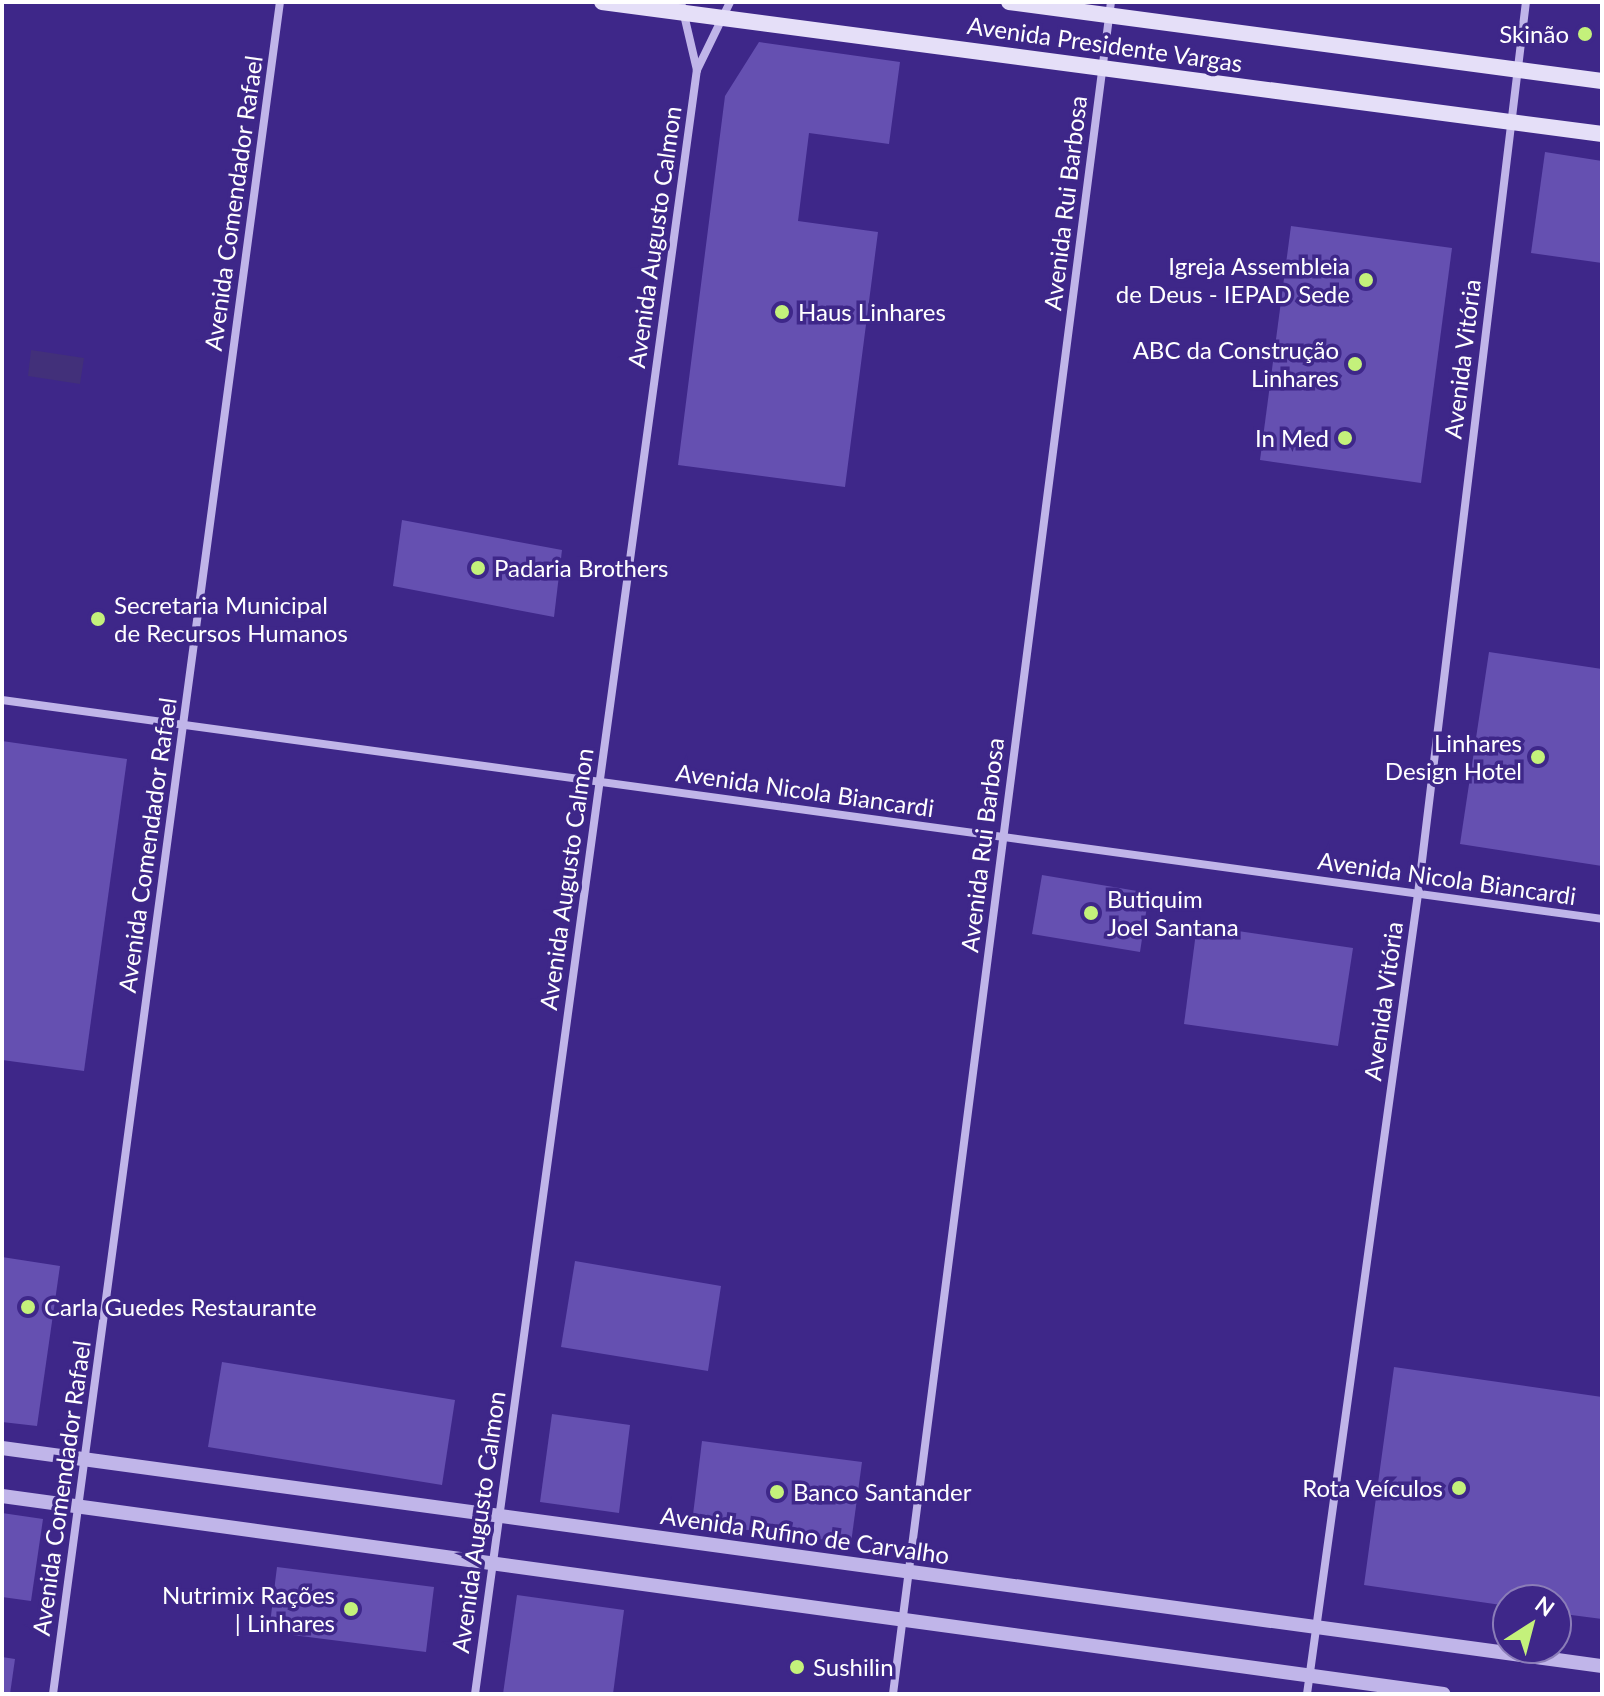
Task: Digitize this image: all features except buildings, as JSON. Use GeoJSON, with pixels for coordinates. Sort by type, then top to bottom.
{"type":"FeatureCollection","features":[{"type":"Feature","properties":{"kind":"main road","name":"Avenida Presidente Vargas"},"geometry":{"type":"LineString","coordinates":[[602,2],[729,10],[1102,68],[1602,134]]}},
{"type":"Feature","properties":{"kind":"main road","name":"Avenida Presidente Vargas"},"geometry":{"type":"LineString","coordinates":[[1009,2],[1110,9],[1602,81]]}},
{"type":"Feature","properties":{"kind":"street","name":"Avenida Comendador Rafael"},"geometry":{"type":"LineString","coordinates":[[53,1694],[280,2]]}},
{"type":"Feature","properties":{"kind":"street"},"geometry":{"type":"LineString","coordinates":[[1517,70],[1526,2]]}},
{"type":"Feature","properties":{"kind":"street","name":"Avenida Augusto Calmon"},"geometry":{"type":"LineString","coordinates":[[680,7],[697,70]]}},
{"type":"Feature","properties":{"kind":"street","name":"Avenida Rui Barbosa"},"geometry":{"type":"LineString","coordinates":[[893,1694],[1110,9]]}},
{"type":"Feature","properties":{"kind":"street","name":"Avenida Augusto Calmon"},"geometry":{"type":"LineString","coordinates":[[475,1694],[697,70],[729,10]]}},
{"type":"Feature","properties":{"kind":"street","name":"Avenida Vitória"},"geometry":{"type":"LineString","coordinates":[[1307,1694],[1418,894],[1517,70]]}},
{"type":"Feature","properties":{"kind":"street","name":"Avenida Nicola Biancardi"},"geometry":{"type":"LineString","coordinates":[[2,700],[1602,919]]}},
{"type":"Feature","properties":{"kind":"street","name":"Avenida Rufino de Carvalho"},"geometry":{"type":"LineString","coordinates":[[2,1448],[1602,1666]]}},
{"type":"Feature","properties":{"kind":"street"},"geometry":{"type":"LineString","coordinates":[[2,1496],[1443,1694]]}},
{"type":"Feature","properties":{"kind":"shaded area"},"geometry":{"type":"Polygon","coordinates":[[[31,350],[84,358],[80,384],[28,376],[31,350]]]}},
{"type":"Feature","properties":{"kind":"place","name":"Skinão"},"geometry":{"type":"Point","coordinates":[1585,34]}},
{"type":"Feature","properties":{"kind":"place","name":"Igreja Assembleia de Deus - IEPAD Sede"},"geometry":{"type":"Point","coordinates":[1366,280]}},
{"type":"Feature","properties":{"kind":"place","name":"Haus Linhares"},"geometry":{"type":"Point","coordinates":[782,312]}},
{"type":"Feature","properties":{"kind":"place","name":"ABC da Construção Linhares"},"geometry":{"type":"Point","coordinates":[1355,364]}},
{"type":"Feature","properties":{"kind":"place","name":"In Med"},"geometry":{"type":"Point","coordinates":[1345,438]}},
{"type":"Feature","properties":{"kind":"place","name":"Padaria Brothers"},"geometry":{"type":"Point","coordinates":[478,568]}},
{"type":"Feature","properties":{"kind":"place","name":"Secretaria Municipal de Recursos Humanos"},"geometry":{"type":"Point","coordinates":[98,619]}},
{"type":"Feature","properties":{"kind":"place","name":"Linhares Design Hotel"},"geometry":{"type":"Point","coordinates":[1538,757]}},
{"type":"Feature","properties":{"kind":"place","name":"Butiquim Joel Santana"},"geometry":{"type":"Point","coordinates":[1091,913]}},
{"type":"Feature","properties":{"kind":"place","name":"Carla Guedes Restaurante"},"geometry":{"type":"Point","coordinates":[28,1307]}},
{"type":"Feature","properties":{"kind":"place","name":"Rota Veículos"},"geometry":{"type":"Point","coordinates":[1459,1488]}},
{"type":"Feature","properties":{"kind":"place","name":"Banco Santander"},"geometry":{"type":"Point","coordinates":[777,1492]}},
{"type":"Feature","properties":{"kind":"place","name":"Nutrimix Rações | Linhares"},"geometry":{"type":"Point","coordinates":[351,1609]}},
{"type":"Feature","properties":{"kind":"place","name":"Sushilin"},"geometry":{"type":"Point","coordinates":[797,1667]}}]}
